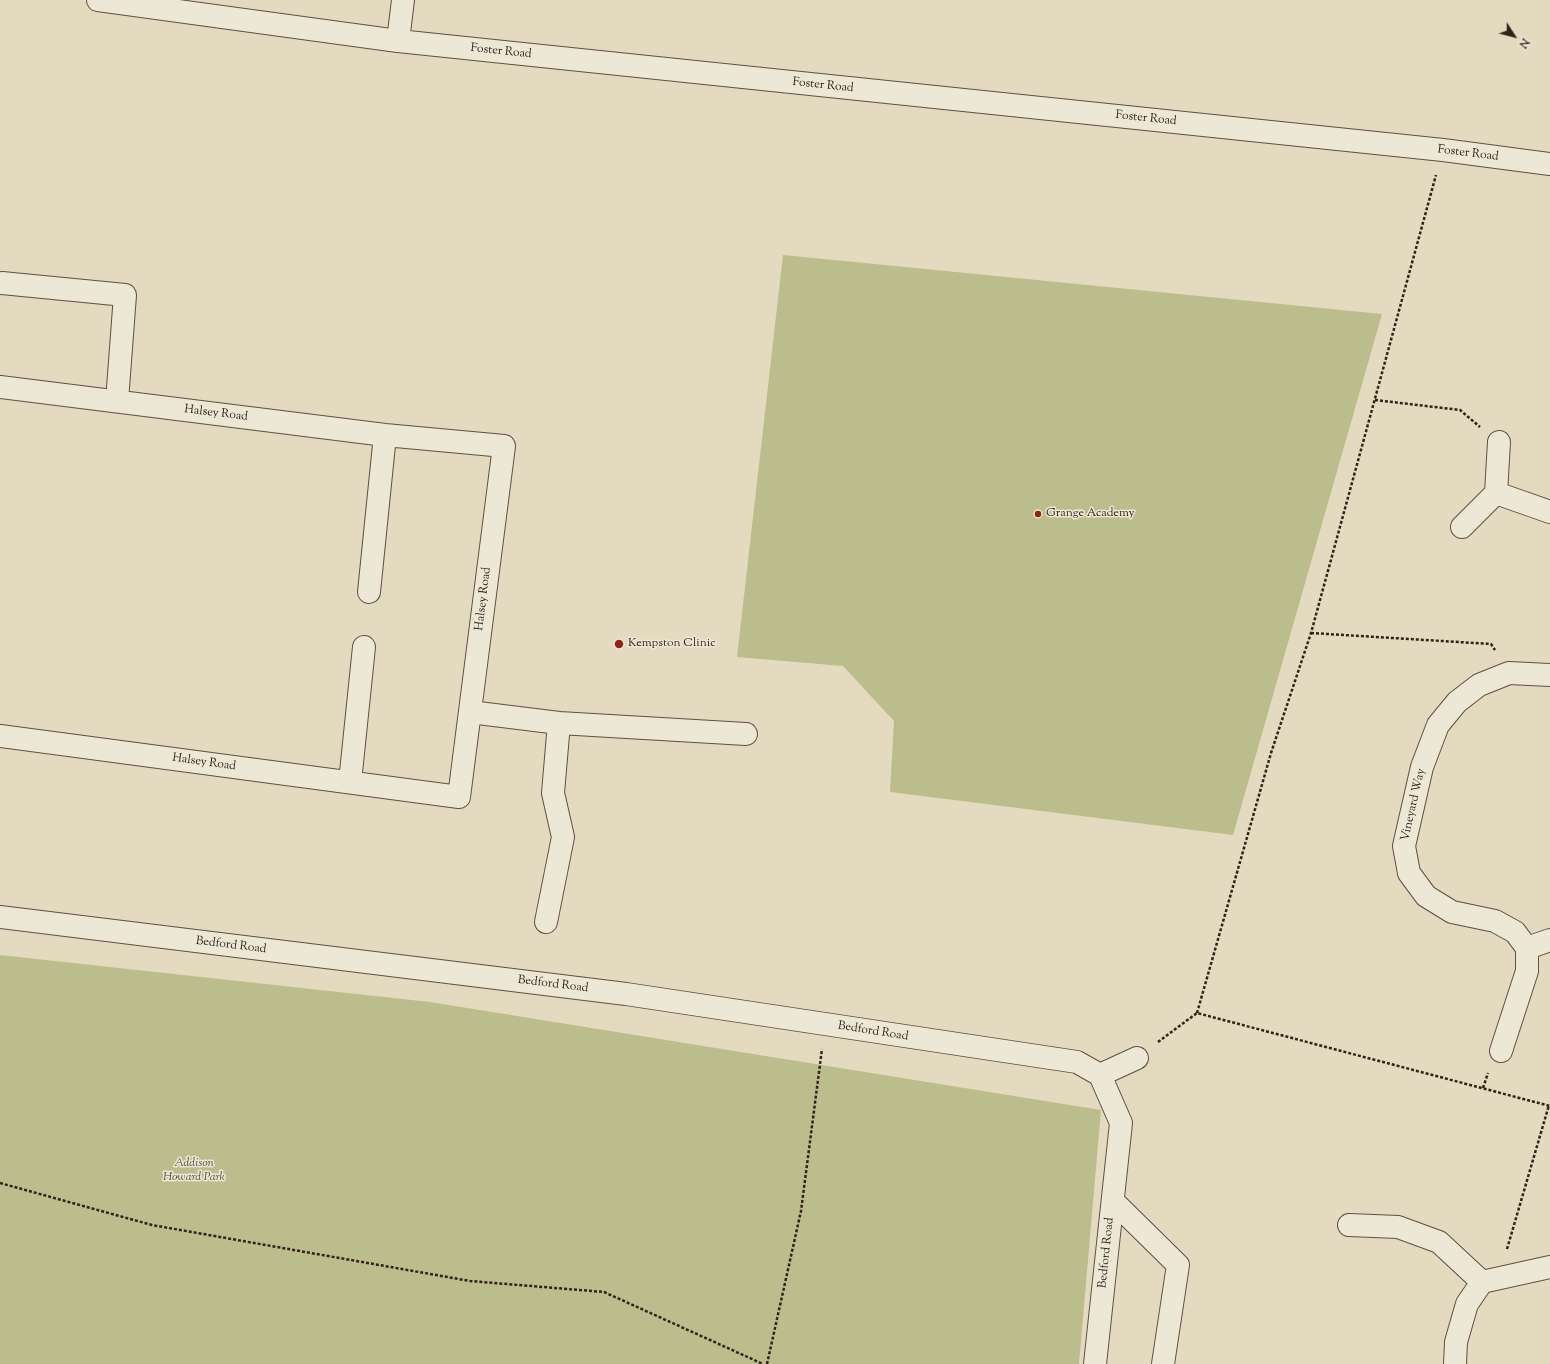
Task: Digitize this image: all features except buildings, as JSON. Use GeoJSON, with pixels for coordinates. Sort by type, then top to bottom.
{"type":"FeatureCollection","features":[{"type":"Feature","properties":{"kind":"street","name":"Foster Road"},"geometry":{"type":"LineString","coordinates":[[98,0],[398,42],[1443,150],[1550,164]]}},
{"type":"Feature","properties":{"kind":"street"},"geometry":{"type":"LineString","coordinates":[[398,42],[403,0]]}},
{"type":"Feature","properties":{"kind":"street"},"geometry":{"type":"LineString","coordinates":[[2,283],[125,295],[117,401]]}},
{"type":"Feature","properties":{"kind":"street","name":"Halsey Road"},"geometry":{"type":"LineString","coordinates":[[0,387],[385,434],[504,446],[459,797],[0,736]]}},
{"type":"Feature","properties":{"kind":"street"},"geometry":{"type":"LineString","coordinates":[[369,592],[385,434]]}},
{"type":"Feature","properties":{"kind":"street"},"geometry":{"type":"LineString","coordinates":[[1462,527],[1496,493],[1499,442]]}},
{"type":"Feature","properties":{"kind":"street"},"geometry":{"type":"LineString","coordinates":[[1496,493],[1550,512]]}},
{"type":"Feature","properties":{"kind":"street"},"geometry":{"type":"LineString","coordinates":[[350,782],[364,647]]}},
{"type":"Feature","properties":{"kind":"street","name":"Vineyard Way"},"geometry":{"type":"LineString","coordinates":[[1527,948],[1515,932],[1495,921],[1452,912],[1426,896],[1409,873],[1404,846],[1422,767],[1438,725],[1457,702],[1478,685],[1509,673],[1550,675]]}},
{"type":"Feature","properties":{"kind":"street"},"geometry":{"type":"LineString","coordinates":[[470,712],[559,723],[746,734]]}},
{"type":"Feature","properties":{"kind":"street"},"geometry":{"type":"LineString","coordinates":[[546,922],[563,837],[553,793],[559,723]]}},
{"type":"Feature","properties":{"kind":"street","name":"Bedford Road"},"geometry":{"type":"LineString","coordinates":[[0,917],[626,994],[1077,1062],[1100,1075],[1121,1124],[1095,1364]]}},
{"type":"Feature","properties":{"kind":"street"},"geometry":{"type":"LineString","coordinates":[[1501,1051],[1527,971],[1527,948],[1550,940]]}},
{"type":"Feature","properties":{"kind":"street"},"geometry":{"type":"LineString","coordinates":[[1100,1075],[1137,1058]]}},
{"type":"Feature","properties":{"kind":"street"},"geometry":{"type":"LineString","coordinates":[[1113,1201],[1178,1265],[1163,1364]]}},
{"type":"Feature","properties":{"kind":"street"},"geometry":{"type":"LineString","coordinates":[[1349,1225],[1398,1227],[1439,1242],[1482,1282]]}},
{"type":"Feature","properties":{"kind":"street"},"geometry":{"type":"LineString","coordinates":[[1455,1364],[1456,1342],[1467,1304],[1482,1282],[1550,1267]]}},
{"type":"Feature","properties":{"kind":"path"},"geometry":{"type":"LineString","coordinates":[[1137,1058],[1197,1013],[1271,753],[1311,633],[1443,150]]}},
{"type":"Feature","properties":{"kind":"path"},"geometry":{"type":"LineString","coordinates":[[1375,400],[1460,410],[1499,442]]}},
{"type":"Feature","properties":{"kind":"path"},"geometry":{"type":"LineString","coordinates":[[1311,633],[1491,644],[1509,673]]}},
{"type":"Feature","properties":{"kind":"path"},"geometry":{"type":"LineString","coordinates":[[1197,1013],[1549,1105],[1504,1261],[1482,1282]]}},
{"type":"Feature","properties":{"kind":"path"},"geometry":{"type":"LineString","coordinates":[[767,1364],[801,1210],[825,1024]]}},
{"type":"Feature","properties":{"kind":"path"},"geometry":{"type":"LineString","coordinates":[[0,1183],[152,1225],[470,1281],[604,1292],[763,1364]]}},
{"type":"Feature","properties":{"kind":"green space"},"geometry":{"type":"Polygon","coordinates":[[[783,255],[1382,314],[1233,835],[890,792],[894,721],[843,666],[737,657],[783,255]]]}},
{"type":"Feature","properties":{"kind":"green space","name":"Addison Howard Park"},"geometry":{"type":"Polygon","coordinates":[[[0,955],[430,1002],[1101,1110],[1079,1364],[0,1364],[0,955]]]}},
{"type":"Feature","properties":{"kind":"place","name":"Grange Academy"},"geometry":{"type":"Point","coordinates":[1038,514]}},
{"type":"Feature","properties":{"kind":"place","name":"Kempston Clinic"},"geometry":{"type":"Point","coordinates":[619,644]}}]}
